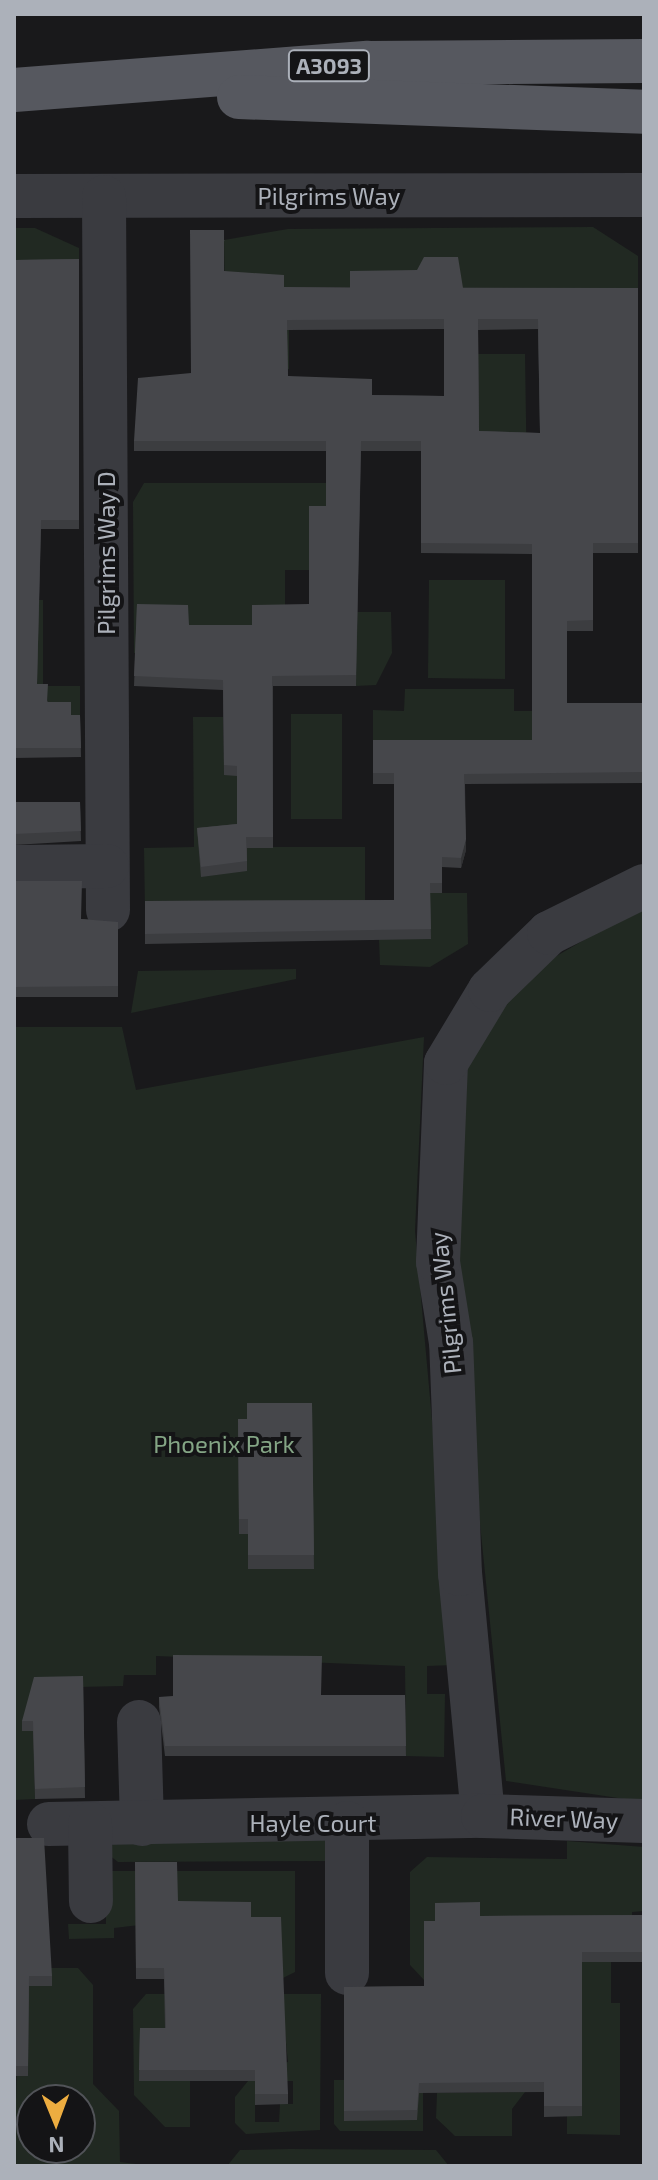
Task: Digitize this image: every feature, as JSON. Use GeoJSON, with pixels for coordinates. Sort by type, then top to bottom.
{"type":"FeatureCollection","features":[{"type":"Feature","properties":{"kind":"main road","name":"A3093"},"geometry":{"type":"LineString","coordinates":[[14,90],[368,63],[644,61]]}},
{"type":"Feature","properties":{"kind":"main road","name":"A3093"},"geometry":{"type":"LineString","coordinates":[[14,90],[644,112]]}},
{"type":"Feature","properties":{"kind":"street","name":"Pilgrims Way"},"geometry":{"type":"LineString","coordinates":[[14,196],[644,195]]}},
{"type":"Feature","properties":{"kind":"street","name":"Pilgrims Way D"},"geometry":{"type":"LineString","coordinates":[[104,197],[108,910]]}},
{"type":"Feature","properties":{"kind":"street"},"geometry":{"type":"LineString","coordinates":[[14,867],[107,866]]}},
{"type":"Feature","properties":{"kind":"street","name":"Pilgrims Way"},"geometry":{"type":"LineString","coordinates":[[483,1816],[460,1574],[451,1343],[438,1262],[446,1063],[490,990],[549,933],[644,886]]}},
{"type":"Feature","properties":{"kind":"street"},"geometry":{"type":"LineString","coordinates":[[139,1722],[142,1824]]}},
{"type":"Feature","properties":{"kind":"street","name":"River Way"},"geometry":{"type":"LineString","coordinates":[[483,1816],[644,1821]]}},
{"type":"Feature","properties":{"kind":"street","name":"Hayle Court"},"geometry":{"type":"LineString","coordinates":[[91,1901],[70,1824],[347,1823],[483,1816]]}},
{"type":"Feature","properties":{"kind":"street"},"geometry":{"type":"LineString","coordinates":[[347,1823],[347,1973]]}},
{"type":"Feature","properties":{"kind":"green space"},"geometry":{"type":"Polygon","coordinates":[[[593,227],[638,256],[638,298],[463,299],[458,276],[350,299],[289,299],[289,369],[226,370],[224,240],[288,229],[593,227]]]}},
{"type":"Feature","properties":{"kind":"green space"},"geometry":{"type":"Polygon","coordinates":[[[14,228],[35,228],[79,248],[79,269],[14,269],[14,228]]]}},
{"type":"Feature","properties":{"kind":"green space"},"geometry":{"type":"Polygon","coordinates":[[[478,354],[525,354],[527,486],[638,486],[638,519],[577,519],[479,487],[478,354]]]}},
{"type":"Feature","properties":{"kind":"green space"},"geometry":{"type":"Polygon","coordinates":[[[144,483],[326,483],[326,570],[285,570],[285,612],[391,612],[392,653],[376,685],[356,686],[356,652],[134,653],[133,502],[144,483]]]}},
{"type":"Feature","properties":{"kind":"green space"},"geometry":{"type":"Polygon","coordinates":[[[429,580],[505,580],[505,679],[428,678],[429,580]]]}},
{"type":"Feature","properties":{"kind":"green space"},"geometry":{"type":"Polygon","coordinates":[[[14,600],[43,600],[43,686],[80,686],[80,725],[14,725],[14,600]]]}},
{"type":"Feature","properties":{"kind":"green space"},"geometry":{"type":"Polygon","coordinates":[[[405,689],[514,689],[514,711],[644,711],[548,750],[373,750],[373,710],[404,711],[405,689]]]}},
{"type":"Feature","properties":{"kind":"green space"},"geometry":{"type":"Polygon","coordinates":[[[291,714],[342,714],[342,819],[291,819],[291,714]]]}},
{"type":"Feature","properties":{"kind":"green space"},"geometry":{"type":"Polygon","coordinates":[[[193,717],[223,717],[224,757],[237,758],[237,847],[365,847],[365,911],[145,911],[144,848],[194,847],[193,717]]]}},
{"type":"Feature","properties":{"kind":"green space"},"geometry":{"type":"Polygon","coordinates":[[[430,893],[467,893],[468,944],[430,967],[380,965],[379,939],[430,893]]]}},
{"type":"Feature","properties":{"kind":"green space"},"geometry":{"type":"Polygon","coordinates":[[[644,905],[644,1802],[506,1781],[451,1236],[464,1051],[512,982],[644,905]]]}},
{"type":"Feature","properties":{"kind":"green space"},"geometry":{"type":"Polygon","coordinates":[[[296,969],[296,979],[131,1013],[138,971],[296,969]]]}},
{"type":"Feature","properties":{"kind":"green space","name":"Phoenix Park"},"geometry":{"type":"Polygon","coordinates":[[[14,1027],[122,1027],[136,1090],[424,1037],[415,1231],[454,1665],[427,1666],[427,1694],[445,1694],[444,1757],[406,1756],[405,1666],[156,1656],[156,1675],[124,1675],[123,1686],[33,1688],[35,1799],[14,1800],[14,1027]]]}},
{"type":"Feature","properties":{"kind":"green space"},"geometry":{"type":"Polygon","coordinates":[[[314,1836],[327,1841],[331,1861],[118,1862],[109,1855],[114,1839],[314,1836]]]}},
{"type":"Feature","properties":{"kind":"green space"},"geometry":{"type":"Polygon","coordinates":[[[567,1841],[644,1847],[644,1911],[632,1912],[632,1922],[424,1980],[410,1965],[410,1872],[427,1857],[567,1859],[567,1841]]]}},
{"type":"Feature","properties":{"kind":"green space"},"geometry":{"type":"Polygon","coordinates":[[[106,1871],[295,1871],[295,1972],[281,1979],[251,1928],[250,1912],[114,1928],[114,1938],[69,1939],[68,1924],[106,1924],[106,1871]]]}},
{"type":"Feature","properties":{"kind":"green space"},"geometry":{"type":"Polygon","coordinates":[[[568,1956],[611,1956],[611,2003],[620,2003],[620,2135],[567,2134],[567,2116],[582,2116],[582,1970],[568,1956]]]}},
{"type":"Feature","properties":{"kind":"green space"},"geometry":{"type":"Polygon","coordinates":[[[20,1968],[78,1968],[93,1985],[93,2084],[16,2084],[20,1968]]]}},
{"type":"Feature","properties":{"kind":"green space"},"geometry":{"type":"Polygon","coordinates":[[[146,1994],[236,1994],[140,2081],[190,2081],[190,2127],[165,2127],[134,2095],[133,2009],[146,1994]]]}},
{"type":"Feature","properties":{"kind":"green space"},"geometry":{"type":"Polygon","coordinates":[[[281,1994],[321,1994],[320,2130],[246,2134],[235,2123],[235,2097],[248,2081],[255,2081],[255,2122],[279,2122],[280,2104],[293,2104],[293,2081],[274,2081],[274,2063],[288,2062],[281,1994]]]}},
{"type":"Feature","properties":{"kind":"green space"},"geometry":{"type":"Polygon","coordinates":[[[423,2005],[423,2131],[340,2131],[334,2124],[334,2080],[344,2080],[423,2005]]]}},
{"type":"Feature","properties":{"kind":"green space"},"geometry":{"type":"Polygon","coordinates":[[[96,2087],[119,2111],[120,2162],[153,2166],[14,2166],[16,2100],[16,2164],[96,2164],[96,2087]]]}},
{"type":"Feature","properties":{"kind":"green space"},"geometry":{"type":"Polygon","coordinates":[[[525,2092],[512,2109],[512,2136],[455,2136],[436,2118],[437,2093],[525,2092]]]}},
{"type":"Feature","properties":{"kind":"green space"},"geometry":{"type":"Polygon","coordinates":[[[240,2150],[436,2150],[449,2166],[227,2166],[240,2150]]]}},
{"type":"Feature","properties":{"kind":"building"},"geometry":{"type":"Polygon","coordinates":[[[190,230],[224,230],[224,271],[284,275],[284,287],[350,288],[350,271],[417,270],[424,257],[458,257],[463,288],[638,288],[638,543],[593,543],[593,620],[567,621],[567,703],[644,703],[644,772],[464,774],[466,839],[461,858],[442,857],[442,883],[430,883],[431,929],[145,934],[145,901],[394,900],[394,773],[373,773],[373,740],[532,740],[532,544],[421,543],[421,441],[361,441],[356,675],[272,676],[273,837],[246,837],[247,861],[201,867],[197,828],[237,824],[237,766],[224,765],[223,680],[134,676],[137,604],[188,605],[189,625],[252,625],[252,605],[309,604],[309,506],[326,506],[326,441],[134,441],[138,378],[191,373],[190,230]],[[444,319],[287,320],[288,376],[372,379],[372,395],[444,396],[444,319]],[[478,319],[479,431],[540,433],[538,319],[478,319]]]}},
{"type":"Feature","properties":{"kind":"building"},"geometry":{"type":"Polygon","coordinates":[[[79,259],[79,520],[41,520],[37,684],[48,684],[47,702],[71,702],[71,715],[80,715],[81,748],[14,748],[14,260],[79,259]]]}},
{"type":"Feature","properties":{"kind":"building"},"geometry":{"type":"Polygon","coordinates":[[[14,802],[80,802],[81,831],[14,834],[14,802]]]}},
{"type":"Feature","properties":{"kind":"building"},"geometry":{"type":"Polygon","coordinates":[[[14,881],[82,881],[81,919],[118,922],[118,986],[14,987],[14,881]]]}},
{"type":"Feature","properties":{"kind":"building"},"geometry":{"type":"Polygon","coordinates":[[[247,1403],[312,1403],[314,1555],[248,1555],[248,1519],[239,1519],[238,1419],[247,1419],[247,1403]]]}},
{"type":"Feature","properties":{"kind":"building"},"geometry":{"type":"Polygon","coordinates":[[[173,1655],[322,1656],[321,1695],[405,1695],[406,1746],[165,1746],[159,1697],[173,1696],[173,1655]]]}},
{"type":"Feature","properties":{"kind":"building"},"geometry":{"type":"Polygon","coordinates":[[[83,1676],[85,1787],[35,1789],[33,1721],[22,1721],[34,1677],[83,1676]]]}},
{"type":"Feature","properties":{"kind":"building"},"geometry":{"type":"Polygon","coordinates":[[[14,1838],[44,1838],[52,1976],[29,1976],[28,2066],[14,2066],[14,1838]]]}},
{"type":"Feature","properties":{"kind":"building"},"geometry":{"type":"Polygon","coordinates":[[[135,1862],[177,1862],[178,1901],[251,1902],[251,1917],[281,1917],[288,2094],[255,2094],[255,2070],[139,2070],[140,2028],[166,2028],[164,1968],[136,1968],[135,1862]]]}},
{"type":"Feature","properties":{"kind":"building"},"geometry":{"type":"Polygon","coordinates":[[[480,1902],[480,1916],[644,1915],[644,1952],[582,1952],[582,2106],[544,2106],[544,2082],[419,2083],[417,2110],[344,2111],[344,1987],[424,1986],[424,1921],[435,1921],[435,1903],[480,1902]]]}}]}
